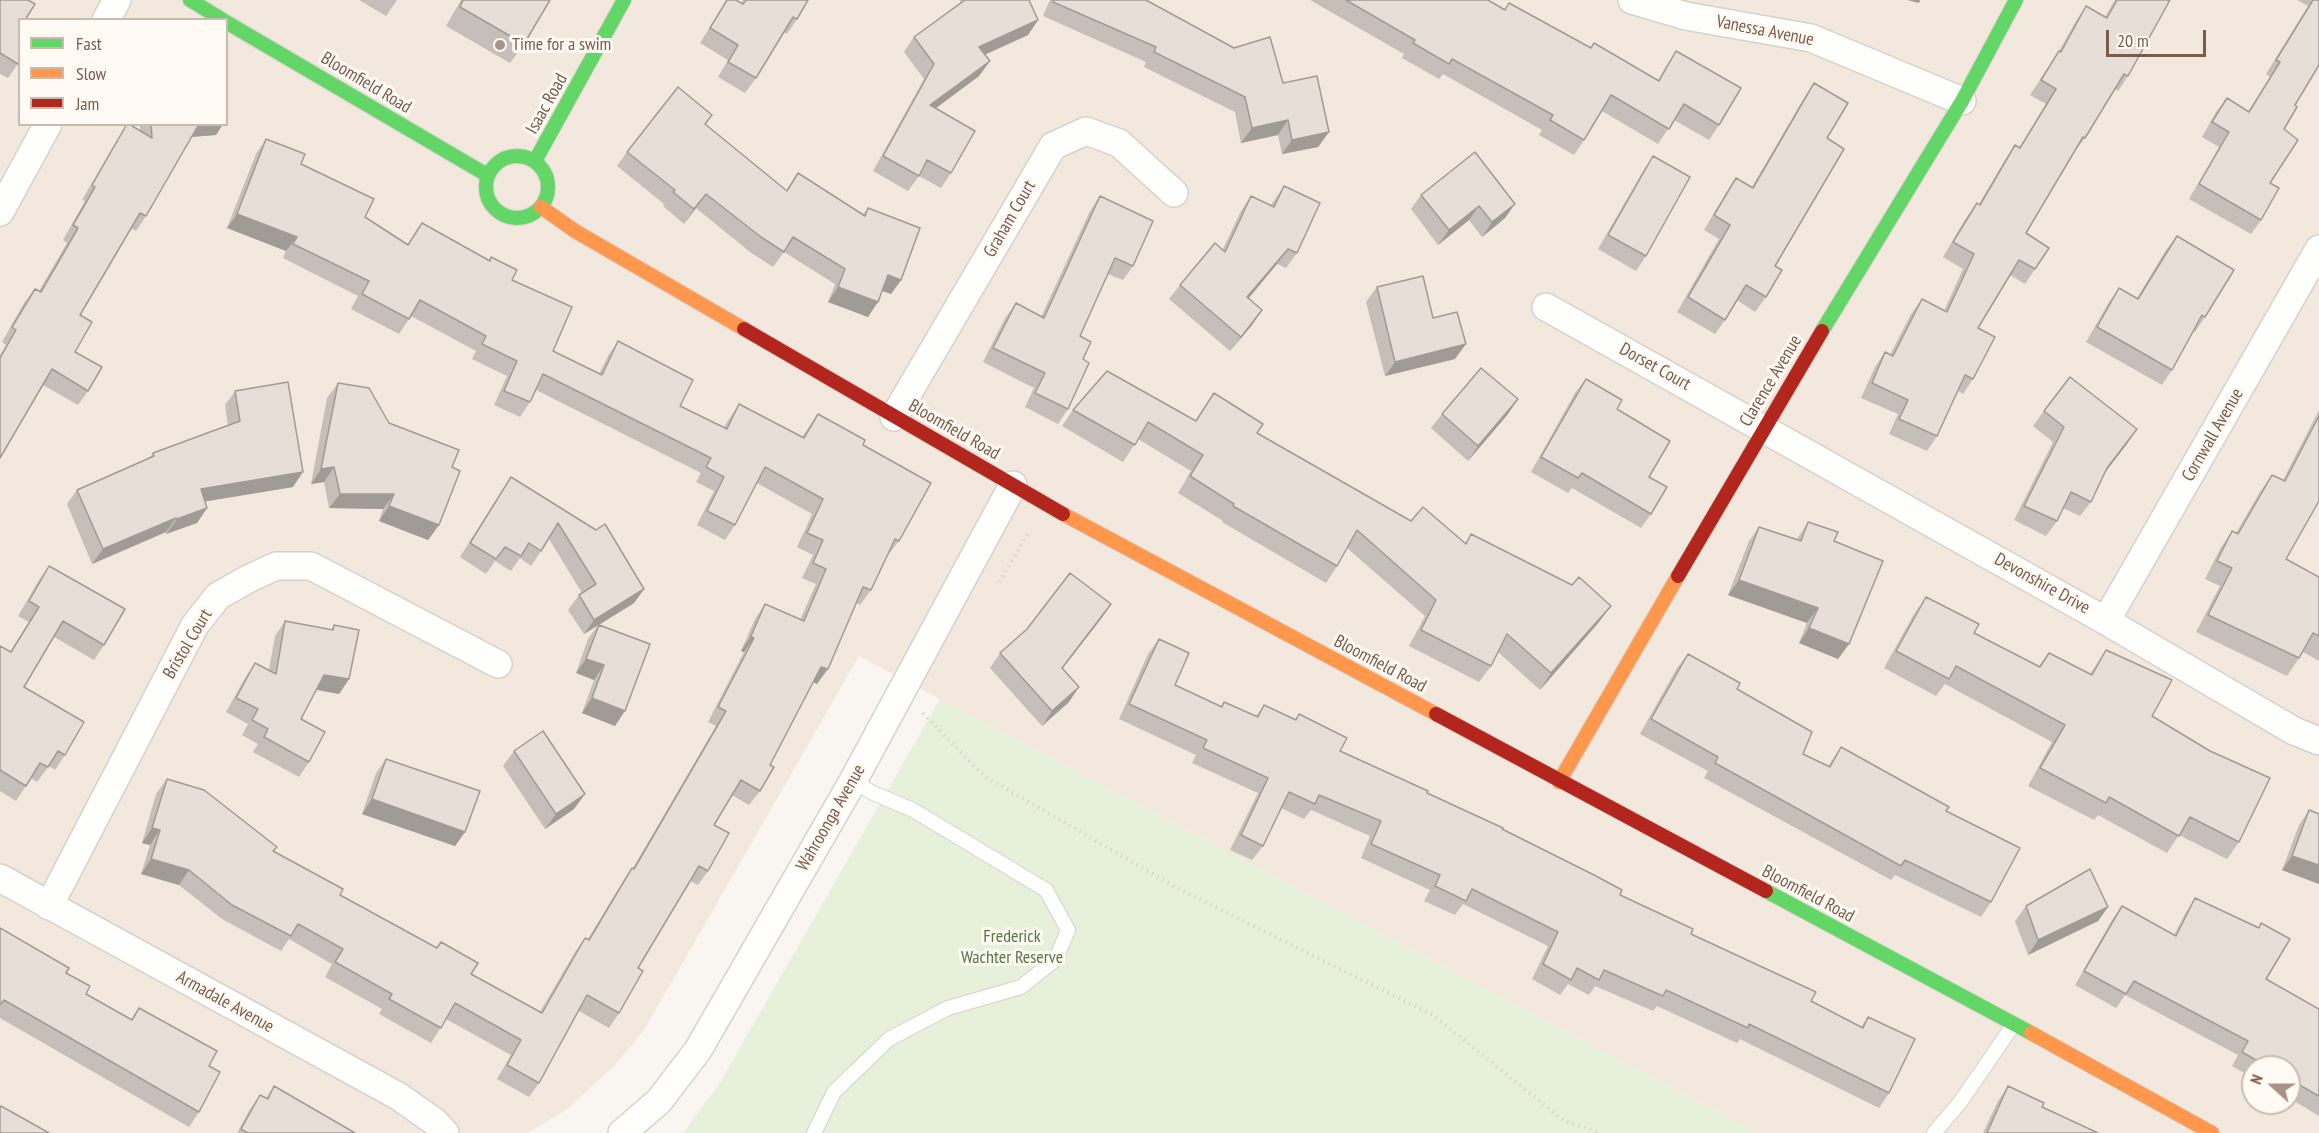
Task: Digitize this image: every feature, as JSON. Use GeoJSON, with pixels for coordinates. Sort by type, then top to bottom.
{"type":"FeatureCollection","features":[{"type":"Feature","properties":{"kind":"street"},"geometry":{"type":"LineString","coordinates":[[107,18],[117,0]]}},
{"type":"Feature","properties":{"kind":"street","name":"Bloomfield Road"},"geometry":{"type":"LineString","coordinates":[[190,0],[220,18]]}},
{"type":"Feature","properties":{"kind":"street","name":"Isaac Road"},"geometry":{"type":"LineString","coordinates":[[535,161],[624,0]]}},
{"type":"Feature","properties":{"kind":"street","name":"Vanessa Avenue"},"geometry":{"type":"LineString","coordinates":[[1632,0],[1686,16],[1811,38],[1962,101]]}},
{"type":"Feature","properties":{"kind":"street","name":"Clarence Avenue"},"geometry":{"type":"LineString","coordinates":[[1559,782],[1764,428],[1962,101],[2016,0]]}},
{"type":"Feature","properties":{"kind":"street","name":"Bloomfield Road"},"geometry":{"type":"LineString","coordinates":[[228,23],[487,175]]}},
{"type":"Feature","properties":{"kind":"street"},"geometry":{"type":"LineString","coordinates":[[0,212],[47,126]]}},
{"type":"Feature","properties":{"kind":"street","name":"Graham Court"},"geometry":{"type":"LineString","coordinates":[[894,417],[1053,146],[1086,131],[1119,143],[1174,193]]}},
{"type":"Feature","properties":{"kind":"street"},"geometry":{"type":"LineString","coordinates":[[508,156],[527,157],[543,168],[548,188],[546,198],[535,213],[520,219],[504,216],[492,206],[485,192],[487,175],[499,161],[508,156]]}},
{"type":"Feature","properties":{"kind":"street","name":"Bloomfield Road"},"geometry":{"type":"LineString","coordinates":[[541,207],[575,231],[1045,504],[1559,782],[2014,1024],[2212,1133]]}},
{"type":"Feature","properties":{"kind":"street","name":"Cornwall Avenue"},"geometry":{"type":"LineString","coordinates":[[2106,621],[2319,249]]}},
{"type":"Feature","properties":{"kind":"street","name":"Dorset Court"},"geometry":{"type":"LineString","coordinates":[[1546,307],[1764,428]]}},
{"type":"Feature","properties":{"kind":"street","name":"Devonshire Drive"},"geometry":{"type":"LineString","coordinates":[[1764,428],[2106,621],[2294,731],[2319,741]]}},
{"type":"Feature","properties":{"kind":"street","name":"Wahroonga Avenue"},"geometry":{"type":"LineString","coordinates":[[622,1133],[659,1101],[698,1050],[853,781],[1013,485]]}},
{"type":"Feature","properties":{"kind":"street","name":"Bristol Court"},"geometry":{"type":"LineString","coordinates":[[49,906],[195,625],[218,596],[248,579],[276,566],[311,566],[498,664]]}},
{"type":"Feature","properties":{"kind":"street","name":"Armadale Avenue"},"geometry":{"type":"LineString","coordinates":[[0,878],[398,1096],[435,1122],[445,1133]]}},
{"type":"Feature","properties":{"kind":"lane"},"geometry":{"type":"LineString","coordinates":[[814,1133],[834,1092],[889,1039],[948,1008],[1021,987],[1056,959],[1068,930],[1046,890],[913,810],[873,793],[853,781]]}},
{"type":"Feature","properties":{"kind":"lane"},"geometry":{"type":"LineString","coordinates":[[1934,1133],[1960,1101],[2014,1024]]}},
{"type":"Feature","properties":{"kind":"path"},"geometry":{"type":"LineString","coordinates":[[921,712],[984,776],[1177,888],[1433,1014],[1563,1120],[1600,1133]]}},
{"type":"Feature","properties":{"kind":"shaded area"},"geometry":{"type":"Polygon","coordinates":[[[0,0],[2319,0],[2319,1133],[1757,1133],[859,656],[644,1030],[615,1065],[566,1110],[527,1133],[0,1133],[0,0]]]}},
{"type":"Feature","properties":{"kind":"green space","name":"Frederick Wachter Reserve"},"geometry":{"type":"Polygon","coordinates":[[[940,699],[1757,1133],[683,1133],[718,1086],[940,699]]]}},
{"type":"Feature","properties":{"kind":"building"},"geometry":{"type":"Polygon","coordinates":[[[0,0],[28,0],[35,4],[26,18],[18,18],[18,64],[0,53],[0,0]]]}},
{"type":"Feature","properties":{"kind":"building"},"geometry":{"type":"Polygon","coordinates":[[[463,0],[550,0],[524,44],[460,7],[463,0]]]}},
{"type":"Feature","properties":{"kind":"building"},"geometry":{"type":"Polygon","coordinates":[[[727,0],[736,0],[743,4],[746,0],[808,0],[797,19],[793,17],[756,78],[728,62],[738,45],[710,28],[727,0]]]}},
{"type":"Feature","properties":{"kind":"building"},"geometry":{"type":"Polygon","coordinates":[[[965,0],[1029,0],[1038,20],[979,47],[990,61],[930,105],[975,131],[951,173],[927,160],[919,176],[883,156],[934,64],[914,37],[965,0]]]}},
{"type":"Feature","properties":{"kind":"building"},"geometry":{"type":"Polygon","coordinates":[[[1053,0],[1146,0],[1234,48],[1270,37],[1283,83],[1317,76],[1329,132],[1292,140],[1288,120],[1252,128],[1245,97],[1154,52],[1156,47],[1053,2],[1053,0]]]}},
{"type":"Feature","properties":{"kind":"building"},"geometry":{"type":"Polygon","coordinates":[[[1346,0],[1488,0],[1505,10],[1509,3],[1591,48],[1594,43],[1659,81],[1676,51],[1741,88],[1719,125],[1684,104],[1669,129],[1611,95],[1584,140],[1550,120],[1553,115],[1452,59],[1449,64],[1413,43],[1415,40],[1346,0]]]}},
{"type":"Feature","properties":{"kind":"building"},"geometry":{"type":"Polygon","coordinates":[[[2117,0],[2170,0],[2128,76],[2124,74],[2085,138],[2083,137],[2026,233],[2049,248],[2035,269],[2019,260],[1978,328],[1995,337],[1973,379],[1965,375],[1937,436],[1899,419],[1908,400],[1872,383],[1885,352],[1893,356],[1922,299],[1947,312],[1974,254],[1953,242],[1977,203],[1980,205],[2015,145],[2020,148],[2056,89],[2041,80],[2059,51],[2061,52],[2086,6],[2107,18],[2117,0]]]}},
{"type":"Feature","properties":{"kind":"building"},"geometry":{"type":"Polygon","coordinates":[[[2313,0],[2319,0],[2319,65],[2295,105],[2297,107],[2284,129],[2298,140],[2270,183],[2279,188],[2261,220],[2199,184],[2229,132],[2212,122],[2227,98],[2249,112],[2280,62],[2276,60],[2313,0]]]}},
{"type":"Feature","properties":{"kind":"building"},"geometry":{"type":"Polygon","coordinates":[[[1814,83],[1848,103],[1827,138],[1844,149],[1775,266],[1782,270],[1766,297],[1746,285],[1725,320],[1688,297],[1730,225],[1714,215],[1736,178],[1753,188],[1814,83]]]}},
{"type":"Feature","properties":{"kind":"building"},"geometry":{"type":"Polygon","coordinates":[[[678,87],[712,115],[705,124],[787,191],[798,173],[865,216],[868,208],[920,228],[901,280],[888,275],[878,302],[838,287],[845,269],[793,237],[784,252],[706,194],[694,209],[673,192],[675,190],[627,152],[678,87]]]}},
{"type":"Feature","properties":{"kind":"building"},"geometry":{"type":"Polygon","coordinates":[[[126,126],[132,126],[152,138],[151,126],[198,126],[146,216],[140,213],[80,315],[92,322],[75,352],[102,367],[88,391],[52,369],[0,458],[0,358],[16,330],[12,327],[35,289],[41,292],[78,228],[73,225],[95,187],[92,185],[126,126]]]}},
{"type":"Feature","properties":{"kind":"building"},"geometry":{"type":"Polygon","coordinates":[[[266,139],[305,154],[301,164],[374,199],[365,217],[408,245],[422,223],[490,261],[491,257],[517,270],[512,280],[572,307],[553,351],[602,375],[618,341],[693,380],[680,406],[727,429],[739,404],[804,438],[818,414],[865,440],[863,445],[931,483],[899,541],[895,539],[871,590],[863,587],[828,669],[821,667],[770,765],[774,767],[760,791],[741,780],[714,825],[729,833],[708,871],[699,866],[638,968],[643,971],[619,1013],[587,995],[539,1083],[507,1065],[521,1040],[455,1003],[441,1028],[389,999],[392,994],[335,962],[343,949],[298,924],[291,936],[232,905],[189,870],[151,859],[160,830],[152,828],[167,779],[204,790],[277,847],[273,851],[343,889],[340,895],[437,948],[441,942],[478,963],[471,974],[542,1013],[585,938],[589,940],[632,868],[634,869],[726,711],[718,707],[754,638],[751,636],[765,604],[804,621],[826,569],[813,563],[823,540],[807,533],[823,499],[765,467],[735,525],[707,511],[724,477],[706,467],[711,458],[543,374],[530,402],[504,391],[517,361],[482,344],[486,336],[420,300],[409,319],[362,294],[369,281],[293,244],[297,237],[237,214],[266,139]]]}},
{"type":"Feature","properties":{"kind":"building"},"geometry":{"type":"Polygon","coordinates":[[[1475,152],[1515,204],[1492,222],[1479,206],[1449,230],[1421,195],[1475,152]]]}},
{"type":"Feature","properties":{"kind":"building"},"geometry":{"type":"Polygon","coordinates":[[[1653,156],[1690,177],[1646,256],[1608,235],[1653,156]]]}},
{"type":"Feature","properties":{"kind":"building"},"geometry":{"type":"Polygon","coordinates":[[[1284,186],[1320,203],[1297,253],[1288,249],[1247,297],[1262,310],[1241,337],[1180,285],[1215,243],[1225,252],[1251,196],[1274,207],[1284,186]]]}},
{"type":"Feature","properties":{"kind":"building"},"geometry":{"type":"Polygon","coordinates":[[[1100,196],[1153,221],[1133,266],[1115,258],[1080,336],[1091,342],[1083,359],[1089,363],[1068,409],[1035,393],[1045,373],[993,348],[1016,303],[1044,318],[1100,196]]]}},
{"type":"Feature","properties":{"kind":"building"},"geometry":{"type":"Polygon","coordinates":[[[2177,236],[2234,270],[2205,317],[2202,315],[2172,370],[2097,327],[2119,288],[2138,299],[2177,236]]]}},
{"type":"Feature","properties":{"kind":"building"},"geometry":{"type":"Polygon","coordinates":[[[1423,276],[1433,318],[1457,312],[1466,344],[1395,362],[1377,287],[1423,276]]]}},
{"type":"Feature","properties":{"kind":"building"},"geometry":{"type":"Polygon","coordinates":[[[1481,368],[1518,399],[1478,446],[1442,414],[1481,368]]]}},
{"type":"Feature","properties":{"kind":"building"},"geometry":{"type":"Polygon","coordinates":[[[1107,371],[1196,421],[1214,393],[1263,424],[1257,433],[1411,521],[1423,507],[1466,544],[1471,534],[1572,585],[1579,577],[1611,606],[1551,673],[1507,634],[1491,666],[1421,630],[1436,600],[1357,530],[1337,566],[1233,506],[1234,504],[1190,476],[1203,455],[1148,422],[1135,445],[1073,410],[1107,371]]]}},
{"type":"Feature","properties":{"kind":"building"},"geometry":{"type":"Polygon","coordinates":[[[2070,377],[2137,429],[2107,468],[2091,502],[2071,492],[2057,521],[2024,506],[2064,427],[2044,411],[2070,377]]]}},
{"type":"Feature","properties":{"kind":"building"},"geometry":{"type":"Polygon","coordinates":[[[1586,379],[1622,400],[1617,409],[1670,441],[1649,477],[1667,487],[1651,514],[1582,473],[1578,478],[1541,457],[1586,379]]]}},
{"type":"Feature","properties":{"kind":"building"},"geometry":{"type":"Polygon","coordinates":[[[288,382],[303,472],[201,489],[207,508],[176,518],[103,549],[77,490],[154,456],[153,453],[240,421],[235,391],[288,382]]]}},
{"type":"Feature","properties":{"kind":"building"},"geometry":{"type":"Polygon","coordinates":[[[338,383],[369,388],[389,423],[459,450],[452,467],[460,471],[439,525],[389,506],[394,494],[340,494],[334,467],[321,469],[338,383]]]}},
{"type":"Feature","properties":{"kind":"building"},"geometry":{"type":"Polygon","coordinates":[[[2319,416],[2319,501],[2286,559],[2319,577],[2319,636],[2313,633],[2299,658],[2208,615],[2232,568],[2217,561],[2232,531],[2238,534],[2272,475],[2285,481],[2319,416]]]}},
{"type":"Feature","properties":{"kind":"building"},"geometry":{"type":"Polygon","coordinates":[[[511,477],[596,530],[605,524],[644,589],[594,620],[579,595],[596,584],[558,523],[541,551],[529,543],[521,556],[505,547],[496,559],[470,543],[511,477]]]}},
{"type":"Feature","properties":{"kind":"building"},"geometry":{"type":"Polygon","coordinates":[[[1808,522],[1838,532],[1834,541],[1883,561],[1849,644],[1809,628],[1818,608],[1739,580],[1759,527],[1801,541],[1808,522]]]}},
{"type":"Feature","properties":{"kind":"building"},"geometry":{"type":"Polygon","coordinates":[[[49,566],[125,609],[104,645],[63,621],[24,687],[84,722],[65,755],[58,751],[48,767],[40,763],[26,786],[0,770],[0,646],[11,652],[39,607],[29,601],[49,566]]]}},
{"type":"Feature","properties":{"kind":"building"},"geometry":{"type":"Polygon","coordinates":[[[1070,573],[1111,604],[1062,668],[1079,687],[1052,711],[1000,653],[1027,629],[1070,573]]]}},
{"type":"Feature","properties":{"kind":"building"},"geometry":{"type":"Polygon","coordinates":[[[1926,597],[1979,624],[1974,633],[2040,667],[2049,653],[2092,675],[2106,650],[2172,680],[2152,716],[2210,751],[2270,778],[2239,842],[2190,817],[2179,836],[2109,797],[2106,803],[2040,768],[2065,725],[1956,666],[1949,679],[1896,651],[1926,597]]]}},
{"type":"Feature","properties":{"kind":"building"},"geometry":{"type":"Polygon","coordinates":[[[285,621],[333,630],[334,625],[359,630],[349,679],[324,675],[301,719],[325,732],[309,762],[264,737],[268,729],[252,720],[258,709],[236,698],[255,663],[276,674],[285,621]]]}},
{"type":"Feature","properties":{"kind":"building"},"geometry":{"type":"Polygon","coordinates":[[[599,625],[650,644],[625,711],[592,698],[604,665],[586,659],[599,625]]]}},
{"type":"Feature","properties":{"kind":"building"},"geometry":{"type":"Polygon","coordinates":[[[1159,639],[1189,653],[1175,685],[1222,707],[1224,702],[1258,717],[1264,705],[1296,720],[1299,714],[1347,738],[1340,751],[1503,828],[1622,890],[1620,895],[1693,929],[1691,934],[1816,992],[1811,1001],[1863,1028],[1868,1017],[1915,1039],[1889,1093],[1749,1024],[1748,1028],[1666,990],[1663,996],[1604,970],[1599,980],[1577,968],[1571,980],[1543,964],[1558,932],[1472,889],[1466,901],[1435,886],[1440,875],[1371,844],[1381,821],[1319,795],[1315,804],[1289,792],[1263,846],[1241,835],[1268,778],[1203,748],[1207,740],[1129,704],[1159,639]]]}},
{"type":"Feature","properties":{"kind":"building"},"geometry":{"type":"Polygon","coordinates":[[[1688,654],[1740,683],[1737,689],[1812,732],[1803,754],[1830,767],[1841,747],[1949,807],[1946,811],[2020,848],[1991,902],[1905,860],[1901,866],[1715,763],[1718,757],[1651,719],[1688,654]]]}},
{"type":"Feature","properties":{"kind":"building"},"geometry":{"type":"Polygon","coordinates":[[[543,731],[585,794],[556,814],[514,751],[543,731]]]}},
{"type":"Feature","properties":{"kind":"building"},"geometry":{"type":"Polygon","coordinates":[[[386,759],[480,791],[465,832],[372,799],[386,759]]]}},
{"type":"Feature","properties":{"kind":"building"},"geometry":{"type":"Polygon","coordinates":[[[2309,810],[2319,814],[2319,865],[2292,856],[2309,810]]]}},
{"type":"Feature","properties":{"kind":"building"},"geometry":{"type":"Polygon","coordinates":[[[2090,869],[2108,907],[2038,940],[2026,906],[2090,869]]]}},
{"type":"Feature","properties":{"kind":"building"},"geometry":{"type":"Polygon","coordinates":[[[2195,898],[2259,928],[2261,923],[2290,939],[2266,979],[2319,1009],[2319,1096],[2301,1086],[2301,1055],[2247,1055],[2242,1052],[2248,1041],[2134,981],[2126,994],[2084,971],[2122,906],[2176,936],[2195,898]]]}},
{"type":"Feature","properties":{"kind":"building"},"geometry":{"type":"Polygon","coordinates":[[[0,928],[69,968],[66,973],[90,986],[86,994],[132,1020],[139,1008],[217,1051],[209,1066],[220,1072],[199,1112],[4,1000],[0,1004],[0,928]]]}},
{"type":"Feature","properties":{"kind":"building"},"geometry":{"type":"Polygon","coordinates":[[[274,1086],[355,1133],[248,1133],[241,1129],[260,1095],[268,1099],[274,1086]]]}},
{"type":"Feature","properties":{"kind":"building"},"geometry":{"type":"Polygon","coordinates":[[[2008,1086],[2044,1103],[2042,1107],[2098,1133],[1987,1133],[2008,1086]]]}},
{"type":"Feature","properties":{"kind":"building"},"geometry":{"type":"Polygon","coordinates":[[[1,1106],[49,1133],[0,1133],[1,1106]]]}},
{"type":"Feature","properties":{"kind":"traffic: fast"},"geometry":{"type":"LineString","coordinates":[[190,0],[220,18]]}},
{"type":"Feature","properties":{"kind":"traffic: fast"},"geometry":{"type":"LineString","coordinates":[[535,161],[624,0]]}},
{"type":"Feature","properties":{"kind":"traffic: fast"},"geometry":{"type":"LineString","coordinates":[[1822,331],[1962,101],[2016,0]]}},
{"type":"Feature","properties":{"kind":"traffic: fast"},"geometry":{"type":"LineString","coordinates":[[228,23],[487,175]]}},
{"type":"Feature","properties":{"kind":"traffic: fast"},"geometry":{"type":"LineString","coordinates":[[511,156],[523,156],[539,165],[546,175],[548,187],[546,199],[539,209],[523,218],[511,218],[500,213],[491,204],[486,193],[486,181],[491,170],[500,161],[511,156]]}},
{"type":"Feature","properties":{"kind":"traffic: fast"},"geometry":{"type":"LineString","coordinates":[[1766,891],[2031,1033]]}},
{"type":"Feature","properties":{"kind":"traffic: slow"},"geometry":{"type":"LineString","coordinates":[[541,207],[575,231],[744,329]]}},
{"type":"Feature","properties":{"kind":"traffic: slow"},"geometry":{"type":"LineString","coordinates":[[1063,514],[1436,714]]}},
{"type":"Feature","properties":{"kind":"traffic: slow"},"geometry":{"type":"LineString","coordinates":[[1559,782],[1678,576]]}},
{"type":"Feature","properties":{"kind":"traffic: slow"},"geometry":{"type":"LineString","coordinates":[[2031,1033],[2212,1133]]}},
{"type":"Feature","properties":{"kind":"traffic: jam"},"geometry":{"type":"LineString","coordinates":[[744,329],[1063,514]]}},
{"type":"Feature","properties":{"kind":"traffic: jam"},"geometry":{"type":"LineString","coordinates":[[1678,576],[1822,331]]}},
{"type":"Feature","properties":{"kind":"traffic: jam"},"geometry":{"type":"LineString","coordinates":[[1436,714],[1766,891]]}},
{"type":"Feature","properties":{"kind":"place","name":"Time for a swim"},"geometry":{"type":"Point","coordinates":[500,45]}}]}
